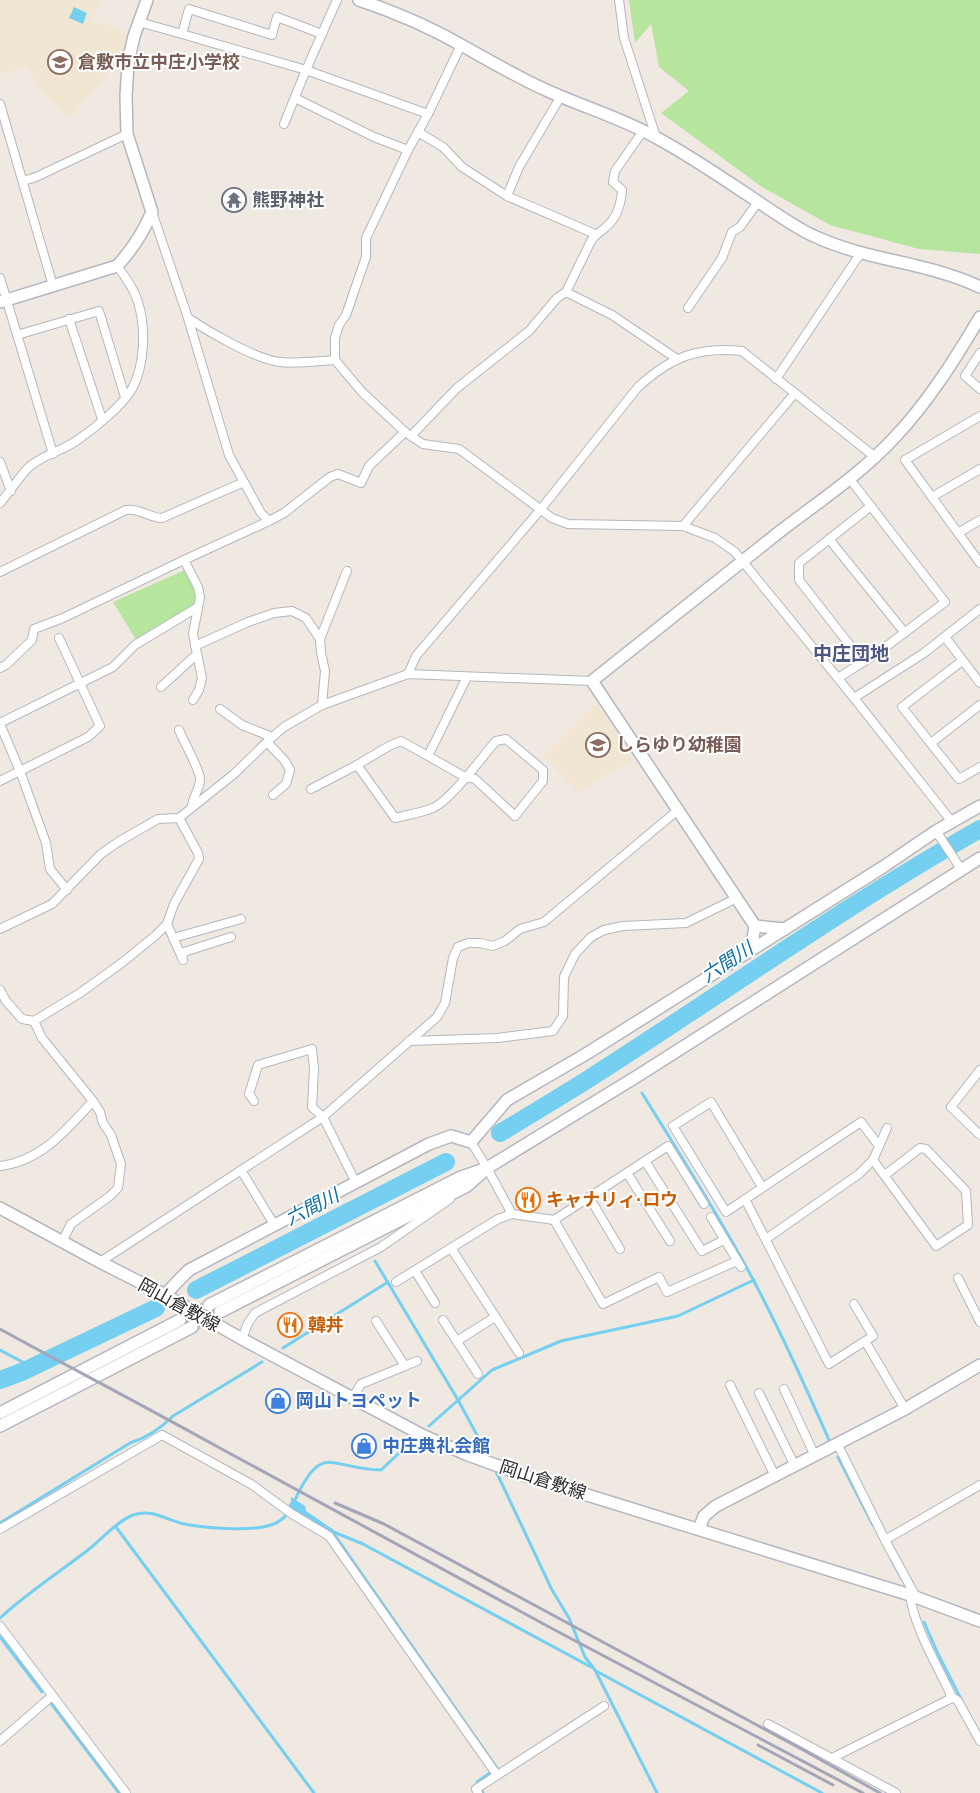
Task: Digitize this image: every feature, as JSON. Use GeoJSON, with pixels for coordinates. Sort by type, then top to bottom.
{"type":"FeatureCollection","features":[{"type":"Feature","properties":{"kind":"street"},"geometry":{"type":"LineString","coordinates":[[147,0],[128,63],[126,96],[127,134],[188,318],[229,455],[268,521]]}},
{"type":"Feature","properties":{"kind":"street"},"geometry":{"type":"LineString","coordinates":[[284,124],[337,0]]}},
{"type":"Feature","properties":{"kind":"street"},"geometry":{"type":"LineString","coordinates":[[359,0],[394,12],[461,45],[500,68],[656,137],[788,222],[814,236],[860,254],[951,275],[980,287]]}},
{"type":"Feature","properties":{"kind":"street"},"geometry":{"type":"LineString","coordinates":[[619,0],[624,38],[656,137]]}},
{"type":"Feature","properties":{"kind":"street"},"geometry":{"type":"LineString","coordinates":[[182,34],[189,9],[272,35],[277,17],[322,34]]}},
{"type":"Feature","properties":{"kind":"street"},"geometry":{"type":"LineString","coordinates":[[139,22],[306,70],[428,114]]}},
{"type":"Feature","properties":{"kind":"street"},"geometry":{"type":"LineString","coordinates":[[461,45],[366,238],[366,256],[346,315],[338,325],[335,338],[334,360],[362,392],[408,434],[423,444],[459,449],[552,518],[568,524],[683,526],[715,538],[735,552],[952,822]]}},
{"type":"Feature","properties":{"kind":"street"},"geometry":{"type":"LineString","coordinates":[[507,196],[519,167],[561,96]]}},
{"type":"Feature","properties":{"kind":"street"},"geometry":{"type":"LineString","coordinates":[[295,98],[374,137],[408,150]]}},
{"type":"Feature","properties":{"kind":"street"},"geometry":{"type":"LineString","coordinates":[[0,104],[53,286]]}},
{"type":"Feature","properties":{"kind":"street"},"geometry":{"type":"LineString","coordinates":[[0,668],[6,665],[32,640],[34,629],[63,618],[284,513],[330,477],[338,474],[361,484],[369,466],[408,434],[457,388],[529,331],[557,298],[566,292],[595,234],[606,228],[621,204],[622,190],[613,182],[614,171],[643,131]]}},
{"type":"Feature","properties":{"kind":"street"},"geometry":{"type":"LineString","coordinates":[[418,132],[443,147],[462,167],[507,196],[595,234]]}},
{"type":"Feature","properties":{"kind":"street"},"geometry":{"type":"LineString","coordinates":[[23,181],[36,177],[127,134]]}},
{"type":"Feature","properties":{"kind":"street"},"geometry":{"type":"LineString","coordinates":[[688,308],[722,258],[732,232],[740,227],[758,202]]}},
{"type":"Feature","properties":{"kind":"street"},"geometry":{"type":"LineString","coordinates":[[3,301],[117,266],[130,252],[143,233],[152,212]]}},
{"type":"Feature","properties":{"kind":"street"},"geometry":{"type":"LineString","coordinates":[[776,379],[860,254]]}},
{"type":"Feature","properties":{"kind":"street"},"geometry":{"type":"LineString","coordinates":[[0,503],[30,467],[78,440],[126,397],[131,389],[138,373],[142,327],[138,302],[126,278],[117,266]]}},
{"type":"Feature","properties":{"kind":"street"},"geometry":{"type":"LineString","coordinates":[[0,278],[3,301],[17,335],[53,454]]}},
{"type":"Feature","properties":{"kind":"street"},"geometry":{"type":"LineString","coordinates":[[566,292],[612,315],[677,359]]}},
{"type":"Feature","properties":{"kind":"street"},"geometry":{"type":"LineString","coordinates":[[17,335],[99,311],[126,397]]}},
{"type":"Feature","properties":{"kind":"street"},"geometry":{"type":"LineString","coordinates":[[0,929],[52,904],[101,854],[118,842],[158,819],[179,818],[234,774],[284,727],[322,705],[408,674],[592,681],[849,478],[896,437],[924,404],[980,317]]}},
{"type":"Feature","properties":{"kind":"street"},"geometry":{"type":"LineString","coordinates":[[188,318],[225,340],[279,362],[334,360]]}},
{"type":"Feature","properties":{"kind":"street"},"geometry":{"type":"LineString","coordinates":[[70,320],[102,420]]}},
{"type":"Feature","properties":{"kind":"street"},"geometry":{"type":"LineString","coordinates":[[408,674],[416,656],[541,510],[638,387],[656,371],[677,359],[697,352],[721,349],[742,352],[875,456]]}},
{"type":"Feature","properties":{"kind":"street"},"geometry":{"type":"LineString","coordinates":[[980,353],[965,376],[980,389]]}},
{"type":"Feature","properties":{"kind":"street"},"geometry":{"type":"LineString","coordinates":[[683,526],[795,393]]}},
{"type":"Feature","properties":{"kind":"street"},"geometry":{"type":"LineString","coordinates":[[980,416],[905,460],[980,563]]}},
{"type":"Feature","properties":{"kind":"street"},"geometry":{"type":"LineString","coordinates":[[0,466],[10,491]]}},
{"type":"Feature","properties":{"kind":"street"},"geometry":{"type":"LineString","coordinates":[[932,497],[980,469]]}},
{"type":"Feature","properties":{"kind":"street"},"geometry":{"type":"LineString","coordinates":[[838,678],[905,633],[945,602],[849,478]]}},
{"type":"Feature","properties":{"kind":"street"},"geometry":{"type":"LineString","coordinates":[[0,572],[126,510],[140,511],[157,518],[162,518],[244,482]]}},
{"type":"Feature","properties":{"kind":"street"},"geometry":{"type":"LineString","coordinates":[[863,662],[799,580],[799,562],[871,506]]}},
{"type":"Feature","properties":{"kind":"street"},"geometry":{"type":"LineString","coordinates":[[958,533],[980,520]]}},
{"type":"Feature","properties":{"kind":"street"},"geometry":{"type":"LineString","coordinates":[[829,539],[905,633]]}},
{"type":"Feature","properties":{"kind":"street"},"geometry":{"type":"LineString","coordinates":[[184,560],[198,587],[200,597],[193,634],[202,678],[199,690],[193,700]]}},
{"type":"Feature","properties":{"kind":"street"},"geometry":{"type":"LineString","coordinates":[[322,705],[325,671],[320,639],[347,571]]}},
{"type":"Feature","properties":{"kind":"street"},"geometry":{"type":"LineString","coordinates":[[67,890],[50,869],[46,842],[20,771],[0,724],[113,667],[135,645],[198,607]]}},
{"type":"Feature","properties":{"kind":"street"},"geometry":{"type":"LineString","coordinates":[[854,698],[924,654],[980,609]]}},
{"type":"Feature","properties":{"kind":"street"},"geometry":{"type":"LineString","coordinates":[[161,687],[196,650],[248,622],[274,613],[292,610],[306,618],[320,639]]}},
{"type":"Feature","properties":{"kind":"street"},"geometry":{"type":"LineString","coordinates":[[945,637],[980,683]]}},
{"type":"Feature","properties":{"kind":"street"},"geometry":{"type":"LineString","coordinates":[[0,780],[88,737],[100,726],[59,638]]}},
{"type":"Feature","properties":{"kind":"street"},"geometry":{"type":"LineString","coordinates":[[962,661],[902,706],[959,779],[980,767]]}},
{"type":"Feature","properties":{"kind":"street"},"geometry":{"type":"LineString","coordinates":[[428,756],[467,677]]}},
{"type":"Feature","properties":{"kind":"street"},"geometry":{"type":"LineString","coordinates":[[592,681],[755,926],[751,950]]}},
{"type":"Feature","properties":{"kind":"street"},"geometry":{"type":"LineString","coordinates":[[931,743],[980,705]]}},
{"type":"Feature","properties":{"kind":"street"},"geometry":{"type":"LineString","coordinates":[[220,709],[242,725],[270,739],[285,761],[290,770],[286,784],[273,795]]}},
{"type":"Feature","properties":{"kind":"street"},"geometry":{"type":"LineString","coordinates":[[179,730],[200,776],[199,788],[193,799],[192,806]]}},
{"type":"Feature","properties":{"kind":"street"},"geometry":{"type":"LineString","coordinates":[[311,790],[401,741],[465,777],[475,779],[515,816],[543,781],[543,770],[506,739],[496,741],[465,777],[446,800],[433,808],[395,818],[357,765]]}},
{"type":"Feature","properties":{"kind":"street"},"geometry":{"type":"LineString","coordinates":[[471,1142],[507,1100],[586,1054],[786,928],[939,836],[952,822],[980,806]]}},
{"type":"Feature","properties":{"kind":"street"},"geometry":{"type":"LineString","coordinates":[[100,1262],[323,1117],[410,1041],[436,1017],[445,1003],[452,958],[458,947],[468,943],[493,946],[505,941],[520,929],[544,922],[678,810]]}},
{"type":"Feature","properties":{"kind":"street"},"geometry":{"type":"LineString","coordinates":[[0,990],[6,1001],[22,1020],[34,1021],[80,993],[123,962],[167,924],[174,904],[199,859],[198,853],[179,818]]}},
{"type":"Feature","properties":{"kind":"street"},"geometry":{"type":"LineString","coordinates":[[939,836],[962,869]]}},
{"type":"Feature","properties":{"kind":"street"},"geometry":{"type":"LineString","coordinates":[[242,1339],[248,1323],[255,1313],[381,1247],[433,1212],[487,1168],[636,1077],[980,858]]}},
{"type":"Feature","properties":{"kind":"street"},"geometry":{"type":"LineString","coordinates":[[410,1041],[497,1038],[553,1031],[563,1016],[564,976],[575,954],[591,937],[604,930],[623,926],[686,923],[737,898]]}},
{"type":"Feature","properties":{"kind":"street"},"geometry":{"type":"LineString","coordinates":[[173,938],[241,920]]}},
{"type":"Feature","properties":{"kind":"street"},"geometry":{"type":"LineString","coordinates":[[167,924],[183,960],[184,952],[231,937]]}},
{"type":"Feature","properties":{"kind":"street"},"geometry":{"type":"LineString","coordinates":[[755,926],[786,928]]}},
{"type":"Feature","properties":{"kind":"street"},"geometry":{"type":"LineString","coordinates":[[34,1021],[42,1038],[93,1101],[111,1135],[121,1164],[118,1188],[71,1224],[62,1242]]}},
{"type":"Feature","properties":{"kind":"street"},"geometry":{"type":"LineString","coordinates":[[254,1101],[249,1094],[258,1065],[312,1049],[314,1069],[312,1107],[323,1117],[356,1183]]}},
{"type":"Feature","properties":{"kind":"street"},"geometry":{"type":"LineString","coordinates":[[980,1070],[951,1107],[980,1135]]}},
{"type":"Feature","properties":{"kind":"street"},"geometry":{"type":"LineString","coordinates":[[0,1166],[19,1162],[55,1142],[93,1101]]}},
{"type":"Feature","properties":{"kind":"street"},"geometry":{"type":"LineString","coordinates":[[762,1187],[711,1102],[673,1126],[726,1212],[861,1122],[879,1146]]}},
{"type":"Feature","properties":{"kind":"street"},"geometry":{"type":"LineString","coordinates":[[766,1239],[859,1174],[873,1160],[887,1128]]}},
{"type":"Feature","properties":{"kind":"street"},"geometry":{"type":"LineString","coordinates":[[165,1295],[189,1270],[429,1144],[451,1136],[471,1142],[512,1214]]}},
{"type":"Feature","properties":{"kind":"street"},"geometry":{"type":"LineString","coordinates":[[396,1282],[498,1219],[512,1214],[554,1220],[668,1146],[704,1204]]}},
{"type":"Feature","properties":{"kind":"street"},"geometry":{"type":"LineString","coordinates":[[873,1160],[936,1246],[968,1225],[966,1191],[926,1149],[920,1148],[885,1176]]}},
{"type":"Feature","properties":{"kind":"street"},"geometry":{"type":"LineString","coordinates":[[645,1161],[702,1251],[724,1240]]}},
{"type":"Feature","properties":{"kind":"street"},"geometry":{"type":"LineString","coordinates":[[209,1305],[461,1177],[487,1168]]}},
{"type":"Feature","properties":{"kind":"street"},"geometry":{"type":"LineString","coordinates":[[241,1170],[275,1226]]}},
{"type":"Feature","properties":{"kind":"street"},"geometry":{"type":"LineString","coordinates":[[627,1173],[670,1241]]}},
{"type":"Feature","properties":{"kind":"street"},"geometry":{"type":"LineString","coordinates":[[220,1312],[467,1186]]}},
{"type":"Feature","properties":{"kind":"street"},"geometry":{"type":"LineString","coordinates":[[589,1197],[620,1249]]}},
{"type":"Feature","properties":{"kind":"street"},"geometry":{"type":"LineString","coordinates":[[745,1199],[829,1364],[873,1336],[854,1304]]}},
{"type":"Feature","properties":{"kind":"street","name":"岡山倉敷線"},"geometry":{"type":"LineString","coordinates":[[3,1213],[165,1295],[352,1399],[424,1436],[479,1459],[913,1596],[980,1620]]}},
{"type":"Feature","properties":{"kind":"street"},"geometry":{"type":"LineString","coordinates":[[554,1220],[603,1304],[659,1277],[667,1292],[739,1264],[710,1217]]}},
{"type":"Feature","properties":{"kind":"street"},"geometry":{"type":"LineString","coordinates":[[451,1248],[519,1353]]}},
{"type":"Feature","properties":{"kind":"street"},"geometry":{"type":"LineString","coordinates":[[415,1271],[435,1303]]}},
{"type":"Feature","properties":{"kind":"street"},"geometry":{"type":"LineString","coordinates":[[958,1278],[980,1322]]}},
{"type":"Feature","properties":{"kind":"street"},"geometry":{"type":"LineString","coordinates":[[457,1341],[495,1317]]}},
{"type":"Feature","properties":{"kind":"street"},"geometry":{"type":"LineString","coordinates":[[0,1413],[180,1320]]}},
{"type":"Feature","properties":{"kind":"street"},"geometry":{"type":"LineString","coordinates":[[443,1320],[478,1374]]}},
{"type":"Feature","properties":{"kind":"street"},"geometry":{"type":"LineString","coordinates":[[376,1321],[405,1366]]}},
{"type":"Feature","properties":{"kind":"street"},"geometry":{"type":"LineString","coordinates":[[0,1426],[192,1327]]}},
{"type":"Feature","properties":{"kind":"street"},"geometry":{"type":"LineString","coordinates":[[866,1341],[905,1409]]}},
{"type":"Feature","properties":{"kind":"street"},"geometry":{"type":"LineString","coordinates":[[352,1399],[361,1384],[417,1361]]}},
{"type":"Feature","properties":{"kind":"street"},"geometry":{"type":"LineString","coordinates":[[699,1529],[704,1516],[716,1506],[838,1445],[905,1409],[980,1365]]}},
{"type":"Feature","properties":{"kind":"street"},"geometry":{"type":"LineString","coordinates":[[730,1385],[775,1476]]}},
{"type":"Feature","properties":{"kind":"street"},"geometry":{"type":"LineString","coordinates":[[784,1389],[815,1456]]}},
{"type":"Feature","properties":{"kind":"street"},"geometry":{"type":"LineString","coordinates":[[759,1393],[795,1466]]}},
{"type":"Feature","properties":{"kind":"street"},"geometry":{"type":"LineString","coordinates":[[0,1529],[162,1435],[251,1484],[289,1512],[328,1536],[495,1772]]}},
{"type":"Feature","properties":{"kind":"street"},"geometry":{"type":"LineString","coordinates":[[838,1445],[913,1596],[911,1604],[950,1696],[958,1701],[980,1741]]}},
{"type":"Feature","properties":{"kind":"street"},"geometry":{"type":"LineString","coordinates":[[885,1540],[980,1485]]}},
{"type":"Feature","properties":{"kind":"street"},"geometry":{"type":"LineString","coordinates":[[0,1626],[126,1793]]}},
{"type":"Feature","properties":{"kind":"street"},"geometry":{"type":"LineString","coordinates":[[0,1741],[52,1696]]}},
{"type":"Feature","properties":{"kind":"street"},"geometry":{"type":"LineString","coordinates":[[832,1758],[950,1699],[950,1696]]}},
{"type":"Feature","properties":{"kind":"street"},"geometry":{"type":"LineString","coordinates":[[479,1789],[495,1772],[604,1706]]}},
{"type":"Feature","properties":{"kind":"street"},"geometry":{"type":"LineString","coordinates":[[768,1724],[896,1793]]}},
{"type":"Feature","properties":{"kind":"shaded area","name":"倉敷市立中庄小学校"},"geometry":{"type":"Polygon","coordinates":[[[0,0],[100,0],[92,20],[127,33],[120,71],[111,70],[69,118],[38,87],[28,66],[0,75],[0,0]]]}},
{"type":"Feature","properties":{"kind":"shaded area"},"geometry":{"type":"Polygon","coordinates":[[[596,703],[633,760],[578,792],[543,756],[596,703]]]}},
{"type":"Feature","properties":{"kind":"green space"},"geometry":{"type":"Polygon","coordinates":[[[629,0],[980,0],[980,254],[919,249],[830,225],[762,187],[661,113],[689,91],[659,67],[651,24],[635,43],[629,0]]]}},
{"type":"Feature","properties":{"kind":"green space"},"geometry":{"type":"Polygon","coordinates":[[[185,570],[196,587],[197,606],[138,643],[113,602],[185,570]]]}},
{"type":"Feature","properties":{"kind":"water"},"geometry":{"type":"Polygon","coordinates":[[[74,7],[87,13],[83,24],[69,18],[74,7]]]}},
{"type":"Feature","properties":{"kind":"water"},"geometry":{"type":"Polygon","coordinates":[[[291,1497],[305,1506],[306,1511],[334,1530],[332,1535],[288,1507],[291,1497]]]}},
{"type":"Feature","properties":{"kind":"waterway","name":"六間川"},"geometry":{"type":"LineString","coordinates":[[500,1133],[639,1047],[881,888],[980,829]]}},
{"type":"Feature","properties":{"kind":"waterway","name":"六間川"},"geometry":{"type":"LineString","coordinates":[[621,1057],[625,1064]]}},
{"type":"Feature","properties":{"kind":"waterway"},"geometry":{"type":"LineString","coordinates":[[642,1093],[749,1272],[781,1334],[829,1440]]}},
{"type":"Feature","properties":{"kind":"waterway","name":"六間川"},"geometry":{"type":"LineString","coordinates":[[196,1290],[446,1162]]}},
{"type":"Feature","properties":{"kind":"waterway","name":"六間川"},"geometry":{"type":"LineString","coordinates":[[349,1211],[353,1218]]}},
{"type":"Feature","properties":{"kind":"waterway"},"geometry":{"type":"LineString","coordinates":[[375,1261],[458,1400],[490,1459]]}},
{"type":"Feature","properties":{"kind":"waterway"},"geometry":{"type":"LineString","coordinates":[[429,1426],[492,1370],[561,1341],[678,1316],[754,1280]]}},
{"type":"Feature","properties":{"kind":"waterway"},"geometry":{"type":"LineString","coordinates":[[283,1348],[388,1282]]}},
{"type":"Feature","properties":{"kind":"waterway","name":"六間川"},"geometry":{"type":"LineString","coordinates":[[0,1380],[24,1371],[156,1308]]}},
{"type":"Feature","properties":{"kind":"waterway"},"geometry":{"type":"LineString","coordinates":[[0,1350],[32,1367]]}},
{"type":"Feature","properties":{"kind":"waterway"},"geometry":{"type":"LineString","coordinates":[[0,1523],[130,1443],[153,1432],[173,1416],[262,1362]]}},
{"type":"Feature","properties":{"kind":"waterway"},"geometry":{"type":"LineString","coordinates":[[294,1502],[312,1471],[320,1464],[329,1462],[364,1469],[381,1470],[412,1441]]}},
{"type":"Feature","properties":{"kind":"waterway"},"geometry":{"type":"LineString","coordinates":[[838,1457],[873,1525]]}},
{"type":"Feature","properties":{"kind":"waterway"},"geometry":{"type":"LineString","coordinates":[[494,1467],[552,1590],[569,1618],[585,1657],[595,1670],[657,1793]]}},
{"type":"Feature","properties":{"kind":"waterway"},"geometry":{"type":"LineString","coordinates":[[0,1618],[88,1550],[115,1526],[133,1515],[146,1513],[189,1525],[239,1529],[274,1524],[289,1512]]}},
{"type":"Feature","properties":{"kind":"waterway"},"geometry":{"type":"LineString","coordinates":[[116,1527],[314,1793]]}},
{"type":"Feature","properties":{"kind":"waterway"},"geometry":{"type":"LineString","coordinates":[[331,1531],[363,1544],[591,1667]]}},
{"type":"Feature","properties":{"kind":"waterway"},"geometry":{"type":"LineString","coordinates":[[334,1534],[497,1768],[477,1782],[483,1793]]}},
{"type":"Feature","properties":{"kind":"waterway"},"geometry":{"type":"LineString","coordinates":[[891,1559],[902,1579]]}},
{"type":"Feature","properties":{"kind":"waterway"},"geometry":{"type":"LineString","coordinates":[[924,1622],[965,1707]]}},
{"type":"Feature","properties":{"kind":"waterway"},"geometry":{"type":"LineString","coordinates":[[0,1637],[42,1692]]}},
{"type":"Feature","properties":{"kind":"waterway"},"geometry":{"type":"LineString","coordinates":[[596,1671],[822,1793]]}},
{"type":"Feature","properties":{"kind":"waterway"},"geometry":{"type":"LineString","coordinates":[[50,1702],[119,1793]]}},
{"type":"Feature","properties":{"kind":"tunnel"},"geometry":{"type":"LineString","coordinates":[[180,1320],[209,1305]]}},
{"type":"Feature","properties":{"kind":"tunnel"},"geometry":{"type":"LineString","coordinates":[[192,1327],[220,1312]]}},
{"type":"Feature","properties":{"kind":"railway"},"geometry":{"type":"LineString","coordinates":[[0,1329],[551,1628],[863,1793]]}},
{"type":"Feature","properties":{"kind":"railway"},"geometry":{"type":"LineString","coordinates":[[335,1503],[384,1524],[880,1793]]}},
{"type":"Feature","properties":{"kind":"railway"},"geometry":{"type":"LineString","coordinates":[[758,1745],[833,1785]]}},
{"type":"Feature","properties":{"kind":"place","name":"倉敷市立中庄小学校"},"geometry":{"type":"Point","coordinates":[60,62]}},
{"type":"Feature","properties":{"kind":"place","name":"熊野神社"},"geometry":{"type":"Point","coordinates":[234,200]}},
{"type":"Feature","properties":{"kind":"place","name":"しらゆり幼稚園"},"geometry":{"type":"Point","coordinates":[598,745]}},
{"type":"Feature","properties":{"kind":"place","name":"キャナリィ·ロウ"},"geometry":{"type":"Point","coordinates":[528,1200]}},
{"type":"Feature","properties":{"kind":"place","name":"韓丼"},"geometry":{"type":"Point","coordinates":[290,1325]}},
{"type":"Feature","properties":{"kind":"place","name":"岡山トヨペット"},"geometry":{"type":"Point","coordinates":[278,1401]}},
{"type":"Feature","properties":{"kind":"place","name":"中庄典礼会館"},"geometry":{"type":"Point","coordinates":[364,1446]}},
{"type":"Feature","properties":{"kind":"district","name":"中庄団地"},"geometry":{"type":"Point","coordinates":[851,653]}}]}
